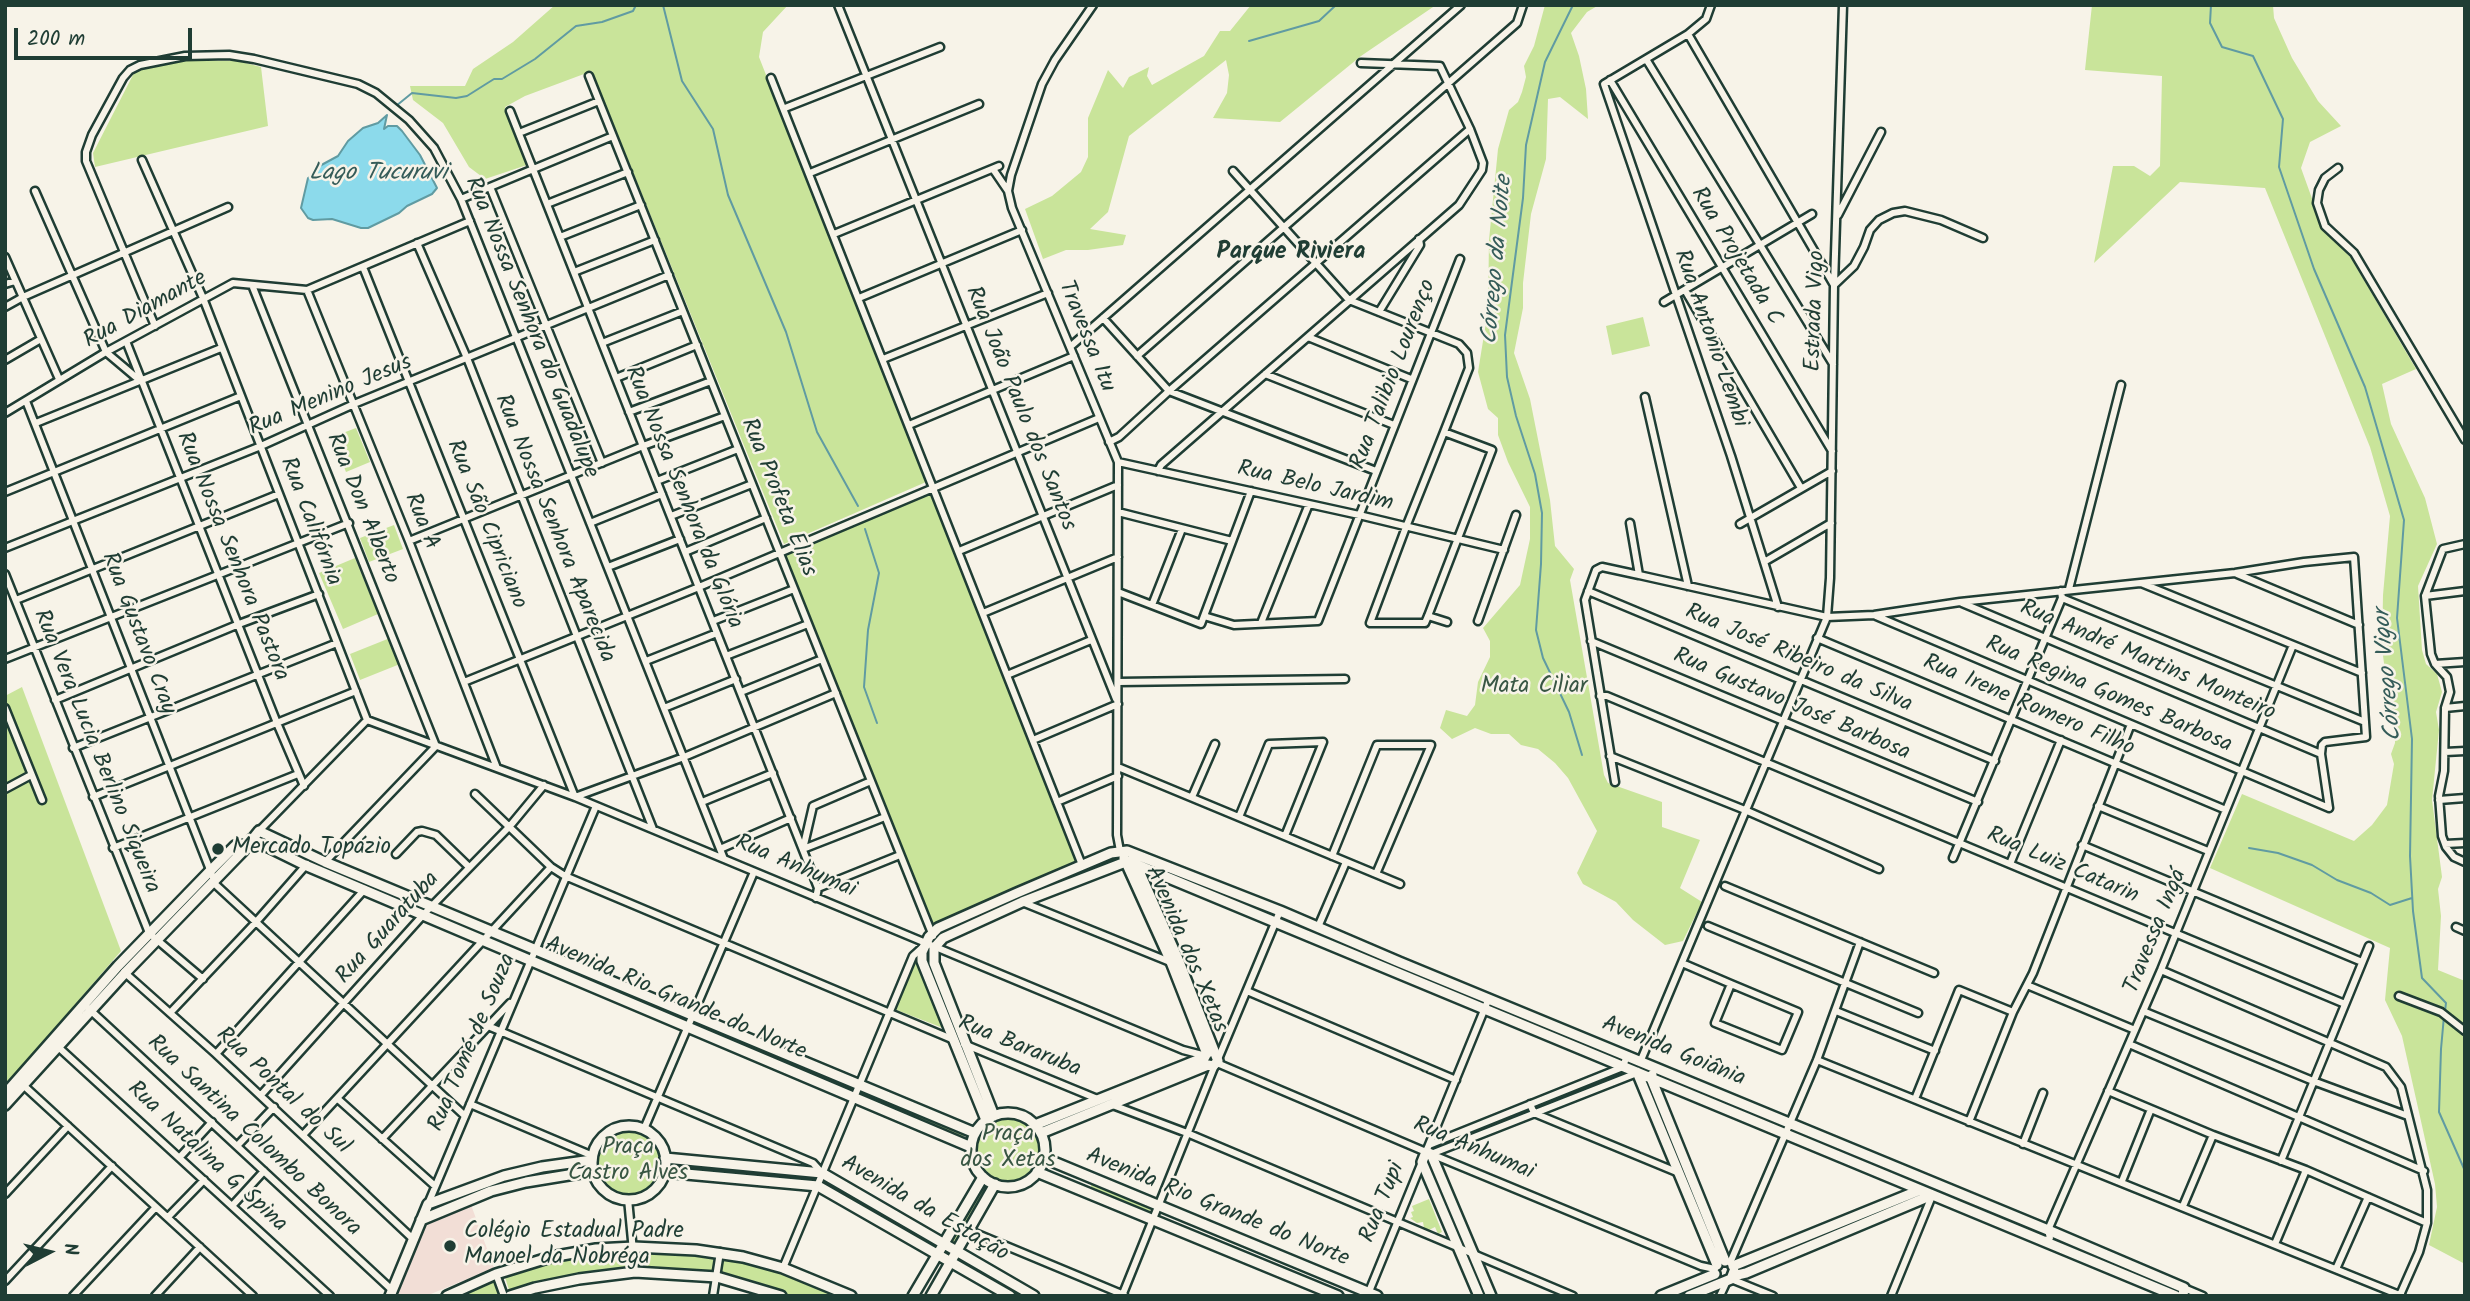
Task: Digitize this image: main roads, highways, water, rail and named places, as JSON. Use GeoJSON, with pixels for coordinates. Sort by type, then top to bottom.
{"type":"FeatureCollection","features":[{"type":"Feature","properties":{"kind":"water","name":"Lago Tucuruvi"},"geometry":{"type":"Polygon","coordinates":[[[387,115],[384,129],[397,126],[402,131],[420,155],[437,188],[432,194],[368,228],[332,219],[308,218],[301,208],[308,178],[313,175],[314,169],[338,156],[348,141],[363,128],[378,123],[387,115]]]}},
{"type":"Feature","properties":{"kind":"waterway"},"geometry":{"type":"LineString","coordinates":[[396,106],[412,93],[456,98],[467,96],[535,59],[576,26],[602,22],[633,11],[636,5]]}},
{"type":"Feature","properties":{"kind":"waterway"},"geometry":{"type":"LineString","coordinates":[[663,5],[682,81],[713,129],[728,195],[786,332],[817,432],[858,506]]}},
{"type":"Feature","properties":{"kind":"waterway"},"geometry":{"type":"LineString","coordinates":[[1249,41],[1319,21],[1336,5]]}},
{"type":"Feature","properties":{"kind":"waterway","name":"Córrego da Noite"},"geometry":{"type":"LineString","coordinates":[[1573,5],[1545,62],[1526,145],[1523,198],[1505,335],[1507,377],[1516,416],[1535,474],[1542,513],[1536,630],[1543,658],[1569,712],[1582,755]]}},
{"type":"Feature","properties":{"kind":"waterway","name":"Córrego Vigor"},"geometry":{"type":"LineString","coordinates":[[2211,5],[2210,23],[2222,47],[2253,56],[2283,119],[2279,167],[2314,269],[2365,387],[2404,520],[2397,618],[2412,739],[2410,856],[2413,911],[2422,978],[2446,1003],[2445,1011]]}},
{"type":"Feature","properties":{"kind":"waterway"},"geometry":{"type":"LineString","coordinates":[[865,529],[879,573],[868,630],[864,687],[877,723]]}},
{"type":"Feature","properties":{"kind":"waterway"},"geometry":{"type":"LineString","coordinates":[[2249,848],[2278,853],[2312,865],[2390,905],[2412,898]]}},
{"type":"Feature","properties":{"kind":"waterway","name":"Córrego Vigor"},"geometry":{"type":"LineString","coordinates":[[2444,1016],[2439,1112],[2465,1171]]}},
{"type":"Feature","properties":{"kind":"place","name":"Mercado Topázio"},"geometry":{"type":"Point","coordinates":[218,849]}},
{"type":"Feature","properties":{"kind":"place","name":"Colégio Estadual Padre Manoel da Nobréga"},"geometry":{"type":"Point","coordinates":[450,1246]}},
{"type":"Feature","properties":{"kind":"district","name":"Parque Riviera"},"geometry":{"type":"Point","coordinates":[1291,254]}},
{"type":"Feature","properties":{"kind":"park label","name":"Mata Ciliar"},"geometry":{"type":"Point","coordinates":[1534,688]}},
{"type":"Feature","properties":{"kind":"park label","name":"Praça dos Xetas"},"geometry":{"type":"Point","coordinates":[1008,1149]}},
{"type":"Feature","properties":{"kind":"park label","name":"Praça Castro Alves"},"geometry":{"type":"Point","coordinates":[628,1162]}}]}
